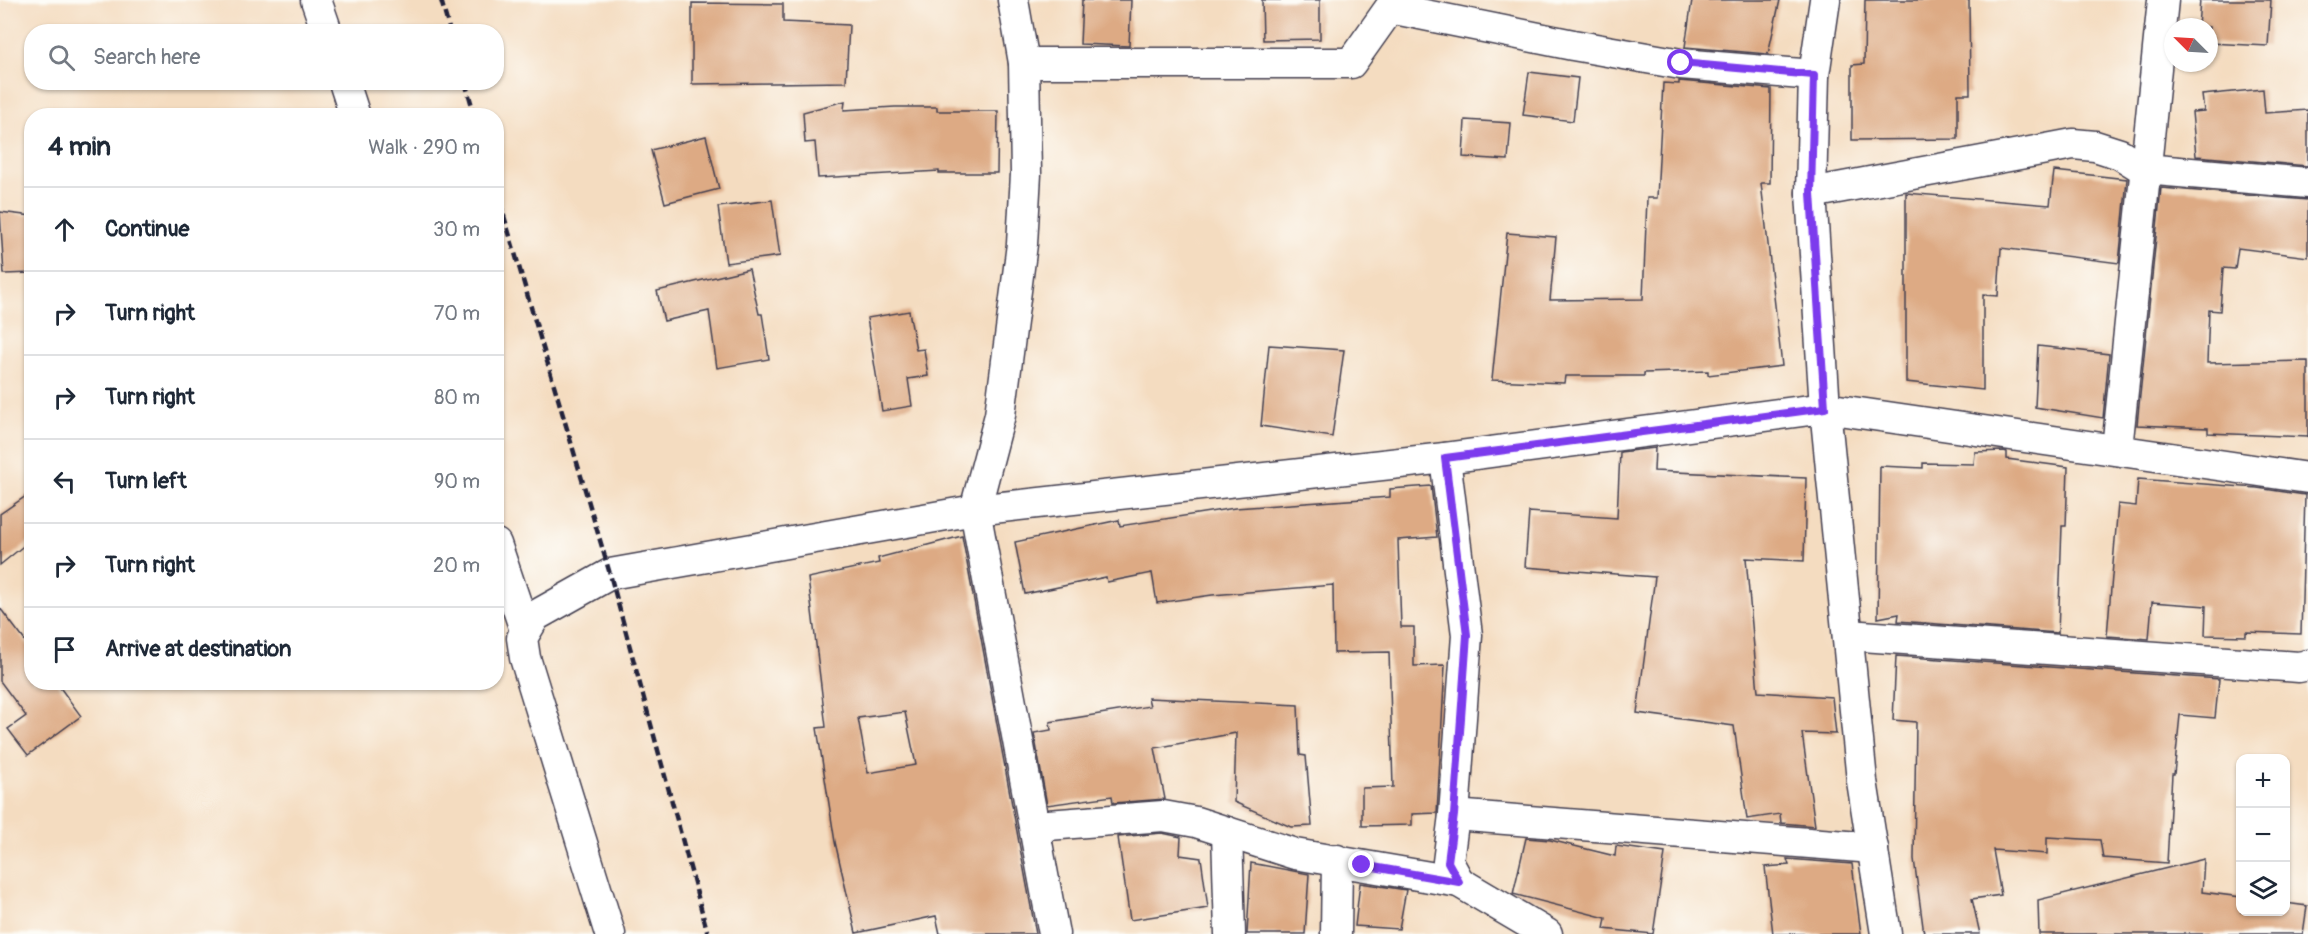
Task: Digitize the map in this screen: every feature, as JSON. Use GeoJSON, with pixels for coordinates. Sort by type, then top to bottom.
{"type":"FeatureCollection","features":[{"type":"Feature","properties":{"kind":"street"},"geometry":{"type":"LineString","coordinates":[[316,0],[324,24]]}},
{"type":"Feature","properties":{"kind":"street"},"geometry":{"type":"LineString","coordinates":[[1013,0],[1024,63],[1026,174],[1015,315],[1000,415],[975,510],[1054,934]]}},
{"type":"Feature","properties":{"kind":"street"},"geometry":{"type":"LineString","coordinates":[[1825,0],[1814,75],[1811,193],[1825,408],[1862,781],[1886,934]]}},
{"type":"Feature","properties":{"kind":"street"},"geometry":{"type":"LineString","coordinates":[[2117,449],[2163,0]]}},
{"type":"Feature","properties":{"kind":"street"},"geometry":{"type":"LineString","coordinates":[[1024,63],[1351,63],[1390,9],[1573,45],[1681,63],[1814,75]]}},
{"type":"Feature","properties":{"kind":"street"},"geometry":{"type":"LineString","coordinates":[[347,90],[352,108]]}},
{"type":"Feature","properties":{"kind":"street"},"geometry":{"type":"LineString","coordinates":[[1811,193],[2073,144],[2095,146],[2120,154],[2144,170],[2308,183]]}},
{"type":"Feature","properties":{"kind":"street"},"geometry":{"type":"LineString","coordinates":[[610,934],[525,658],[522,638],[525,630],[543,609],[610,574],[975,510],[1445,458],[1825,408],[2308,478]]}},
{"type":"Feature","properties":{"kind":"street"},"geometry":{"type":"LineString","coordinates":[[1445,458],[1467,635],[1454,815],[1448,862],[1459,882]]}},
{"type":"Feature","properties":{"kind":"street"},"geometry":{"type":"LineString","coordinates":[[504,568],[525,630]]}},
{"type":"Feature","properties":{"kind":"street"},"geometry":{"type":"LineString","coordinates":[[1848,635],[2287,666],[2308,665]]}},
{"type":"Feature","properties":{"kind":"street"},"geometry":{"type":"LineString","coordinates":[[1454,815],[1873,848]]}},
{"type":"Feature","properties":{"kind":"street"},"geometry":{"type":"LineString","coordinates":[[1035,826],[1163,816],[1196,822],[1295,854],[1459,882],[1547,934]]}},
{"type":"Feature","properties":{"kind":"street"},"geometry":{"type":"LineString","coordinates":[[1227,832],[1230,934]]}},
{"type":"Feature","properties":{"kind":"street"},"geometry":{"type":"LineString","coordinates":[[1336,934],[1337,860]]}},
{"type":"Feature","properties":{"kind":"building"},"geometry":{"type":"Polygon","coordinates":[[[1082,0],[1131,0],[1129,46],[1080,44],[1082,0]]]}},
{"type":"Feature","properties":{"kind":"building"},"geometry":{"type":"Polygon","coordinates":[[[1262,0],[1320,0],[1320,39],[1263,40],[1262,0]]]}},
{"type":"Feature","properties":{"kind":"building"},"geometry":{"type":"Polygon","coordinates":[[[1692,0],[1780,0],[1768,54],[1685,47],[1692,0]]]}},
{"type":"Feature","properties":{"kind":"building"},"geometry":{"type":"Polygon","coordinates":[[[1865,0],[1969,0],[1970,94],[1958,94],[1958,139],[1852,140],[1852,65],[1864,64],[1865,0]]]}},
{"type":"Feature","properties":{"kind":"building"},"geometry":{"type":"Polygon","coordinates":[[[2200,0],[2271,0],[2268,46],[2218,43],[2218,18],[2199,18],[2200,0]]]}},
{"type":"Feature","properties":{"kind":"building"},"geometry":{"type":"Polygon","coordinates":[[[692,3],[783,4],[783,22],[849,25],[846,82],[692,84],[692,3]]]}},
{"type":"Feature","properties":{"kind":"building"},"geometry":{"type":"Polygon","coordinates":[[[1529,72],[1578,78],[1573,121],[1523,115],[1529,72]]]}},
{"type":"Feature","properties":{"kind":"building"},"geometry":{"type":"Polygon","coordinates":[[[1679,81],[1771,89],[1770,183],[1761,183],[1782,366],[1708,375],[1708,371],[1644,373],[1644,376],[1565,376],[1564,383],[1492,380],[1507,233],[1556,237],[1550,300],[1643,299],[1647,198],[1657,198],[1663,83],[1679,84],[1679,81]]]}},
{"type":"Feature","properties":{"kind":"building"},"geometry":{"type":"Polygon","coordinates":[[[2263,89],[2265,113],[2308,110],[2308,166],[2196,156],[2192,112],[2204,111],[2202,95],[2263,89]]]}},
{"type":"Feature","properties":{"kind":"building"},"geometry":{"type":"Polygon","coordinates":[[[845,101],[844,110],[937,107],[937,111],[998,111],[997,173],[939,173],[939,171],[818,178],[815,142],[805,143],[803,112],[845,101]]]}},
{"type":"Feature","properties":{"kind":"building"},"geometry":{"type":"Polygon","coordinates":[[[1465,120],[1511,123],[1508,160],[1463,157],[1465,120]]]}},
{"type":"Feature","properties":{"kind":"building"},"geometry":{"type":"Polygon","coordinates":[[[706,136],[719,189],[665,203],[651,150],[706,136]]]}},
{"type":"Feature","properties":{"kind":"building"},"geometry":{"type":"Polygon","coordinates":[[[2054,171],[2127,179],[2119,263],[2001,248],[1998,296],[1983,295],[1983,390],[1906,382],[1906,193],[2050,205],[2054,171]]]}},
{"type":"Feature","properties":{"kind":"building"},"geometry":{"type":"Polygon","coordinates":[[[2161,188],[2308,200],[2308,257],[2238,248],[2235,269],[2223,268],[2220,311],[2209,310],[2207,363],[2308,361],[2308,437],[2208,433],[2208,428],[2137,425],[2161,188]]]}},
{"type":"Feature","properties":{"kind":"building"},"geometry":{"type":"Polygon","coordinates":[[[772,200],[780,256],[726,263],[718,207],[772,200]]]}},
{"type":"Feature","properties":{"kind":"building"},"geometry":{"type":"Polygon","coordinates":[[[0,212],[24,215],[24,273],[4,274],[0,212]]]}},
{"type":"Feature","properties":{"kind":"building"},"geometry":{"type":"Polygon","coordinates":[[[749,269],[759,314],[762,314],[769,359],[717,368],[709,311],[664,321],[657,291],[749,269]]]}},
{"type":"Feature","properties":{"kind":"building"},"geometry":{"type":"Polygon","coordinates":[[[909,311],[916,350],[924,349],[928,376],[908,379],[912,406],[882,411],[867,318],[909,311]]]}},
{"type":"Feature","properties":{"kind":"building"},"geometry":{"type":"Polygon","coordinates":[[[1269,345],[1344,350],[1332,437],[1261,426],[1269,345]]]}},
{"type":"Feature","properties":{"kind":"building"},"geometry":{"type":"Polygon","coordinates":[[[2038,346],[2109,354],[2103,418],[2035,407],[2038,346]]]}},
{"type":"Feature","properties":{"kind":"building"},"geometry":{"type":"Polygon","coordinates":[[[1655,448],[1654,471],[1806,478],[1804,561],[1746,558],[1758,692],[1832,697],[1836,734],[1802,733],[1815,826],[1781,823],[1780,814],[1747,819],[1734,726],[1637,713],[1655,577],[1525,567],[1529,512],[1617,518],[1620,452],[1655,448]]]}},
{"type":"Feature","properties":{"kind":"building"},"geometry":{"type":"Polygon","coordinates":[[[1975,452],[2007,452],[2007,459],[2068,467],[2066,526],[2062,526],[2058,633],[1898,621],[1899,614],[1878,618],[1880,466],[1923,468],[1923,463],[1974,464],[1975,452]]]}},
{"type":"Feature","properties":{"kind":"building"},"geometry":{"type":"Polygon","coordinates":[[[2138,479],[2257,488],[2305,495],[2301,634],[2246,632],[2246,636],[2205,635],[2206,606],[2152,602],[2149,639],[2107,636],[2118,504],[2136,506],[2138,479]]]}},
{"type":"Feature","properties":{"kind":"building"},"geometry":{"type":"Polygon","coordinates":[[[1431,486],[1437,537],[1398,540],[1401,627],[1414,627],[1414,666],[1445,665],[1437,813],[1412,814],[1412,825],[1362,826],[1362,788],[1393,787],[1389,652],[1334,653],[1333,585],[1212,595],[1157,603],[1152,573],[1107,582],[1106,577],[1025,594],[1015,542],[1119,520],[1120,526],[1235,508],[1390,497],[1390,489],[1431,486]]]}},
{"type":"Feature","properties":{"kind":"building"},"geometry":{"type":"Polygon","coordinates":[[[24,498],[24,546],[0,565],[0,514],[24,498]]]}},
{"type":"Feature","properties":{"kind":"building"},"geometry":{"type":"Polygon","coordinates":[[[962,536],[1036,934],[940,934],[936,916],[856,933],[835,842],[817,728],[826,727],[808,578],[879,563],[878,558],[962,536]],[[905,712],[858,718],[868,773],[916,765],[905,712]]]}},
{"type":"Feature","properties":{"kind":"building"},"geometry":{"type":"Polygon","coordinates":[[[0,608],[24,640],[24,690],[62,690],[81,716],[28,755],[8,729],[26,716],[0,681],[0,608]]]}},
{"type":"Feature","properties":{"kind":"building"},"geometry":{"type":"Polygon","coordinates":[[[1896,656],[2219,679],[2215,718],[2180,715],[2174,774],[2172,774],[2167,863],[2103,858],[2100,840],[2047,837],[2047,854],[1993,850],[2001,895],[1972,899],[1980,934],[1924,934],[1914,859],[1916,722],[1893,720],[1896,656]]]}},
{"type":"Feature","properties":{"kind":"building"},"geometry":{"type":"Polygon","coordinates":[[[1148,698],[1298,705],[1300,755],[1306,756],[1312,826],[1291,827],[1234,802],[1236,733],[1155,748],[1165,799],[1113,803],[1112,796],[1047,805],[1034,733],[1051,730],[1050,722],[1150,706],[1148,698]]]}},
{"type":"Feature","properties":{"kind":"building"},"geometry":{"type":"Polygon","coordinates":[[[1162,833],[1181,837],[1180,855],[1201,858],[1208,908],[1130,920],[1118,837],[1162,833]]]}},
{"type":"Feature","properties":{"kind":"building"},"geometry":{"type":"Polygon","coordinates":[[[1526,838],[1550,840],[1615,856],[1616,846],[1665,853],[1653,934],[1604,929],[1606,918],[1513,894],[1526,838]]]}},
{"type":"Feature","properties":{"kind":"building"},"geometry":{"type":"Polygon","coordinates":[[[1787,859],[1852,864],[1861,934],[1773,934],[1765,867],[1789,865],[1787,859]]]}},
{"type":"Feature","properties":{"kind":"building"},"geometry":{"type":"Polygon","coordinates":[[[2204,859],[2202,892],[2236,896],[2236,916],[2290,916],[2290,904],[2307,906],[2303,934],[2039,934],[2038,900],[2204,859]]]}},
{"type":"Feature","properties":{"kind":"building"},"geometry":{"type":"Polygon","coordinates":[[[1251,863],[1309,874],[1305,934],[1247,934],[1251,863]]]}},
{"type":"Feature","properties":{"kind":"building"},"geometry":{"type":"Polygon","coordinates":[[[1360,883],[1406,890],[1399,929],[1355,926],[1360,883]]]}},
{"type":"Feature","properties":{"kind":"railway"},"geometry":{"type":"LineString","coordinates":[[441,0],[448,24]]}},
{"type":"Feature","properties":{"kind":"railway"},"geometry":{"type":"LineString","coordinates":[[467,90],[473,108]]}},
{"type":"Feature","properties":{"kind":"railway"},"geometry":{"type":"LineString","coordinates":[[504,216],[610,574],[708,934]]}},
{"type":"Feature","properties":{"kind":"route"},"geometry":{"type":"LineString","coordinates":[[1362,865],[1459,882],[1448,862],[1454,815],[1467,635],[1445,458],[1825,408],[1811,193],[1814,75],[1681,63]]}}]}
